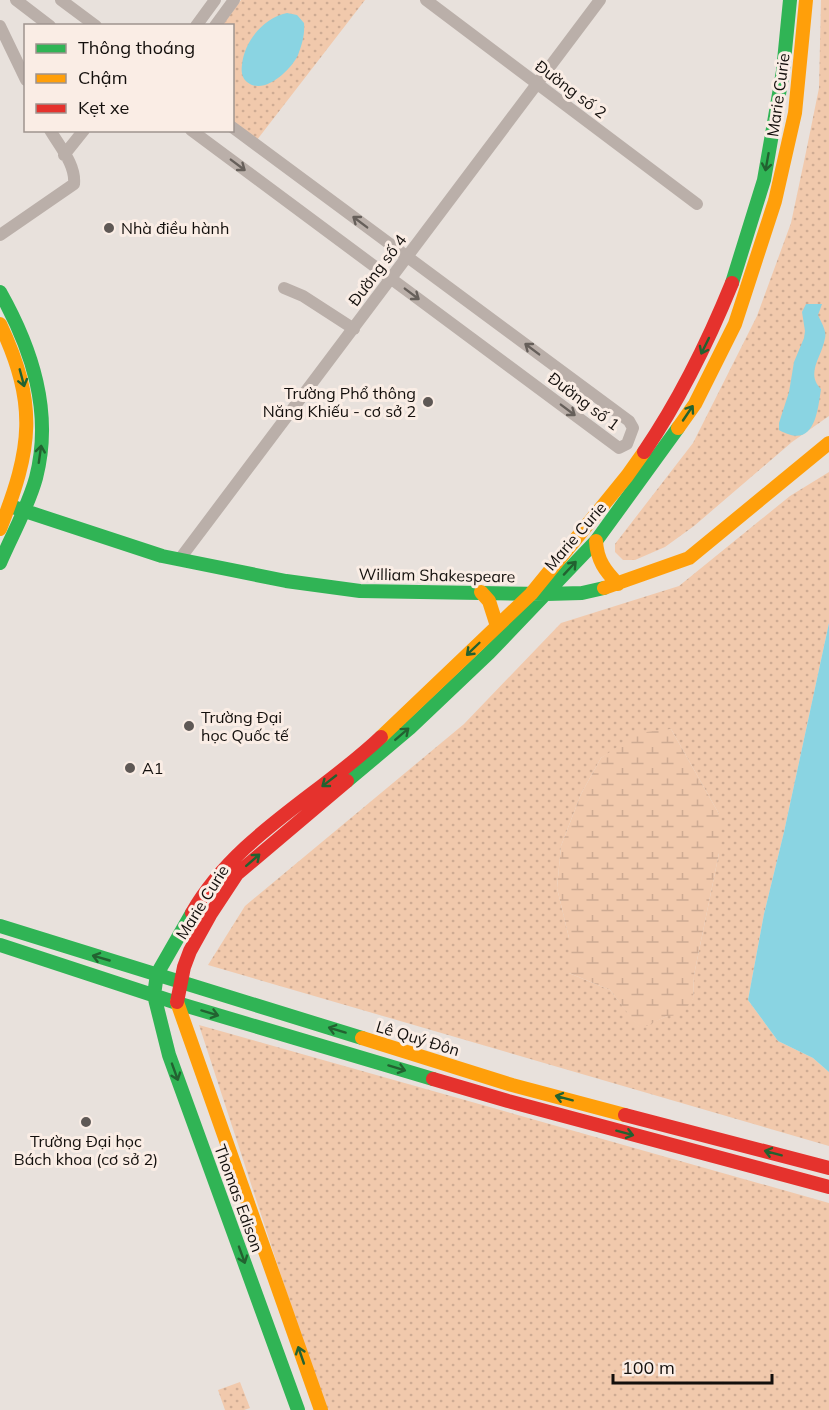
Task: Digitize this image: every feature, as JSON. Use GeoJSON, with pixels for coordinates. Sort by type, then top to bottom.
{"type":"FeatureCollection","features":[{"type":"Feature","properties":{"kind":"street"},"geometry":{"type":"LineString","coordinates":[[15,0],[47,24]]}},
{"type":"Feature","properties":{"kind":"street"},"geometry":{"type":"LineString","coordinates":[[62,0],[93,24]]}},
{"type":"Feature","properties":{"kind":"street"},"geometry":{"type":"LineString","coordinates":[[197,24],[215,0]]}},
{"type":"Feature","properties":{"kind":"street"},"geometry":{"type":"LineString","coordinates":[[216,24],[234,0]]}},
{"type":"Feature","properties":{"kind":"street","name":"Đường số 2"},"geometry":{"type":"LineString","coordinates":[[426,0],[696,204]]}},
{"type":"Feature","properties":{"kind":"street","name":"Đường số 4"},"geometry":{"type":"LineString","coordinates":[[179,560],[600,0]]}},
{"type":"Feature","properties":{"kind":"street","name":"Marie Curie"},"geometry":{"type":"LineString","coordinates":[[154,995],[158,975],[199,900],[244,847],[361,756],[531,594],[599,511],[652,440],[688,381],[714,328],[734,279],[764,180],[783,71],[790,0]]}},
{"type":"Feature","properties":{"kind":"street","name":"Marie Curie"},"geometry":{"type":"LineString","coordinates":[[177,1003],[190,951],[237,874],[410,728],[546,594],[596,541],[695,404],[735,324],[775,201],[795,113],[806,0]]}},
{"type":"Feature","properties":{"kind":"street"},"geometry":{"type":"LineString","coordinates":[[0,26],[24,76]]}},
{"type":"Feature","properties":{"kind":"street"},"geometry":{"type":"LineString","coordinates":[[783,71],[798,75]]}},
{"type":"Feature","properties":{"kind":"street","name":"Đường số 1"},"geometry":{"type":"LineString","coordinates":[[194,132],[619,448],[627,444],[633,428],[629,422],[234,128]]}},
{"type":"Feature","properties":{"kind":"street"},"geometry":{"type":"LineString","coordinates":[[0,234],[74,184],[73,167],[51,132]]}},
{"type":"Feature","properties":{"kind":"street"},"geometry":{"type":"LineString","coordinates":[[57,142],[64,132]]}},
{"type":"Feature","properties":{"kind":"street"},"geometry":{"type":"LineString","coordinates":[[64,155],[82,132]]}},
{"type":"Feature","properties":{"kind":"street"},"geometry":{"type":"LineString","coordinates":[[284,288],[303,296],[354,328]]}},
{"type":"Feature","properties":{"kind":"street"},"geometry":{"type":"LineString","coordinates":[[0,292],[10,308],[33,364],[42,419],[41,451],[35,479],[0,529]]}},
{"type":"Feature","properties":{"kind":"street"},"geometry":{"type":"LineString","coordinates":[[0,324],[19,368],[28,421],[16,508],[0,563]]}},
{"type":"Feature","properties":{"kind":"street","name":"William Shakespeare"},"geometry":{"type":"LineString","coordinates":[[16,508],[138,549],[179,560],[286,581],[353,590],[582,593],[618,584],[689,558],[829,443]]}},
{"type":"Feature","properties":{"kind":"street"},"geometry":{"type":"LineString","coordinates":[[596,541],[596,555],[604,569],[618,584]]}},
{"type":"Feature","properties":{"kind":"street"},"geometry":{"type":"LineString","coordinates":[[481,592],[489,601],[496,626]]}},
{"type":"Feature","properties":{"kind":"street","name":"Lê Quý Đôn"},"geometry":{"type":"LineString","coordinates":[[0,926],[512,1085],[829,1168]]}},
{"type":"Feature","properties":{"kind":"street"},"geometry":{"type":"LineString","coordinates":[[0,945],[177,1003],[508,1101],[829,1187]]}},
{"type":"Feature","properties":{"kind":"street"},"geometry":{"type":"LineString","coordinates":[[58,964],[63,947]]}},
{"type":"Feature","properties":{"kind":"street","name":"Thomas Edison"},"geometry":{"type":"LineString","coordinates":[[154,995],[169,1055],[298,1410]]}},
{"type":"Feature","properties":{"kind":"street","name":"Thomas Edison"},"geometry":{"type":"LineString","coordinates":[[177,1003],[321,1410]]}},
{"type":"Feature","properties":{"kind":"street"},"geometry":{"type":"LineString","coordinates":[[508,1101],[512,1085]]}},
{"type":"Feature","properties":{"kind":"street"},"geometry":{"type":"LineString","coordinates":[[601,1126],[604,1109]]}},
{"type":"Feature","properties":{"kind":"street"},"geometry":{"type":"LineString","coordinates":[[716,1157],[718,1138]]}},
{"type":"Feature","properties":{"kind":"street"},"geometry":{"type":"LineString","coordinates":[[209,1165],[231,1156]]}},
{"type":"Feature","properties":{"kind":"green space"},"geometry":{"type":"Polygon","coordinates":[[[241,0],[365,0],[253,145],[234,131],[234,24],[223,24],[241,0]]]}},
{"type":"Feature","properties":{"kind":"green space"},"geometry":{"type":"Polygon","coordinates":[[[821,0],[829,0],[829,416],[792,442],[694,526],[665,547],[635,560],[623,560],[615,552],[615,544],[693,443],[757,316],[791,223],[819,88],[821,0]]]}},
{"type":"Feature","properties":{"kind":"green space"},"geometry":{"type":"Polygon","coordinates":[[[829,472],[829,623],[764,914],[748,1000],[778,1041],[813,1058],[829,1072],[829,1146],[208,965],[245,906],[464,724],[561,623],[679,586],[790,496],[829,472]],[[671,729],[616,749],[601,758],[581,794],[561,846],[557,888],[569,938],[569,973],[610,990],[640,1028],[667,1016],[693,999],[694,975],[719,853],[719,814],[671,729]]]}},
{"type":"Feature","properties":{"kind":"green space"},"geometry":{"type":"Polygon","coordinates":[[[671,729],[719,814],[719,853],[694,975],[693,999],[682,1015],[667,1016],[640,1029],[610,990],[569,973],[569,938],[557,888],[561,846],[581,794],[601,758],[638,733],[671,729]]]}},
{"type":"Feature","properties":{"kind":"green space"},"geometry":{"type":"Polygon","coordinates":[[[199,1025],[829,1203],[829,1410],[325,1410],[199,1025]]]}},
{"type":"Feature","properties":{"kind":"green space"},"geometry":{"type":"Polygon","coordinates":[[[240,1382],[250,1408],[225,1410],[218,1390],[240,1382]]]}},
{"type":"Feature","properties":{"kind":"water"},"geometry":{"type":"Polygon","coordinates":[[[287,13],[297,15],[304,23],[303,39],[298,55],[283,74],[269,84],[261,86],[247,82],[242,72],[246,48],[256,32],[270,20],[287,13]]]}},
{"type":"Feature","properties":{"kind":"water"},"geometry":{"type":"Polygon","coordinates":[[[806,304],[822,304],[818,315],[825,335],[814,371],[816,383],[821,389],[818,410],[811,427],[799,436],[779,430],[779,423],[789,392],[794,362],[804,338],[802,312],[806,304]]]}},
{"type":"Feature","properties":{"kind":"water"},"geometry":{"type":"Polygon","coordinates":[[[829,623],[829,1072],[813,1058],[778,1041],[748,1000],[764,914],[829,623]]]}},
{"type":"Feature","properties":{"kind":"traffic: fast"},"geometry":{"type":"LineString","coordinates":[[732,283],[764,180],[783,71],[790,0]]}},
{"type":"Feature","properties":{"kind":"traffic: fast"},"geometry":{"type":"LineString","coordinates":[[0,292],[22,336],[30,358],[41,405],[42,429],[41,453],[33,489],[0,563]]}},
{"type":"Feature","properties":{"kind":"traffic: fast"},"geometry":{"type":"LineString","coordinates":[[347,781],[410,728],[489,653],[596,541],[678,428]]}},
{"type":"Feature","properties":{"kind":"traffic: fast"},"geometry":{"type":"LineString","coordinates":[[10,506],[162,556],[286,581],[360,591],[546,594],[582,593],[604,588]]}},
{"type":"Feature","properties":{"kind":"traffic: fast"},"geometry":{"type":"LineString","coordinates":[[192,913],[157,974],[154,995],[169,1055],[298,1410]]}},
{"type":"Feature","properties":{"kind":"traffic: fast"},"geometry":{"type":"LineString","coordinates":[[0,926],[362,1038]]}},
{"type":"Feature","properties":{"kind":"traffic: fast"},"geometry":{"type":"LineString","coordinates":[[0,945],[177,1003],[433,1079]]}},
{"type":"Feature","properties":{"kind":"traffic: slow"},"geometry":{"type":"LineString","coordinates":[[678,428],[695,404],[735,324],[775,201],[795,113],[806,0]]}},
{"type":"Feature","properties":{"kind":"traffic: slow"},"geometry":{"type":"LineString","coordinates":[[0,324],[21,379],[26,426],[19,474],[0,529]]}},
{"type":"Feature","properties":{"kind":"traffic: slow"},"geometry":{"type":"LineString","coordinates":[[604,588],[689,558],[829,443]]}},
{"type":"Feature","properties":{"kind":"traffic: slow"},"geometry":{"type":"LineString","coordinates":[[381,737],[531,594],[644,452]]}},
{"type":"Feature","properties":{"kind":"traffic: slow"},"geometry":{"type":"LineString","coordinates":[[596,541],[602,565],[618,584]]}},
{"type":"Feature","properties":{"kind":"traffic: slow"},"geometry":{"type":"LineString","coordinates":[[481,592],[489,601],[497,626]]}},
{"type":"Feature","properties":{"kind":"traffic: slow"},"geometry":{"type":"LineString","coordinates":[[177,1002],[321,1410]]}},
{"type":"Feature","properties":{"kind":"traffic: slow"},"geometry":{"type":"LineString","coordinates":[[362,1038],[512,1085],[625,1115]]}},
{"type":"Feature","properties":{"kind":"traffic: jam"},"geometry":{"type":"LineString","coordinates":[[644,452],[670,412],[692,370],[732,283]]}},
{"type":"Feature","properties":{"kind":"traffic: jam"},"geometry":{"type":"LineString","coordinates":[[192,913],[210,886],[254,839],[381,737]]}},
{"type":"Feature","properties":{"kind":"traffic: jam"},"geometry":{"type":"LineString","coordinates":[[177,1002],[184,967],[190,951],[237,874],[347,781]]}},
{"type":"Feature","properties":{"kind":"traffic: jam"},"geometry":{"type":"LineString","coordinates":[[433,1079],[829,1187]]}},
{"type":"Feature","properties":{"kind":"traffic: jam"},"geometry":{"type":"LineString","coordinates":[[625,1115],[829,1168]]}},
{"type":"Feature","properties":{"kind":"place","name":"Nhà điều hành"},"geometry":{"type":"Point","coordinates":[109,228]}},
{"type":"Feature","properties":{"kind":"place","name":"Trường Phổ thông Năng Khiếu - cơ sở 2"},"geometry":{"type":"Point","coordinates":[428,402]}},
{"type":"Feature","properties":{"kind":"place","name":"Trường Đại học Quốc tế"},"geometry":{"type":"Point","coordinates":[189,726]}},
{"type":"Feature","properties":{"kind":"place","name":"A1"},"geometry":{"type":"Point","coordinates":[130,768]}},
{"type":"Feature","properties":{"kind":"place","name":"Trường Đại học Bách khoa (cơ sở 2)"},"geometry":{"type":"Point","coordinates":[86,1122]}}]}
